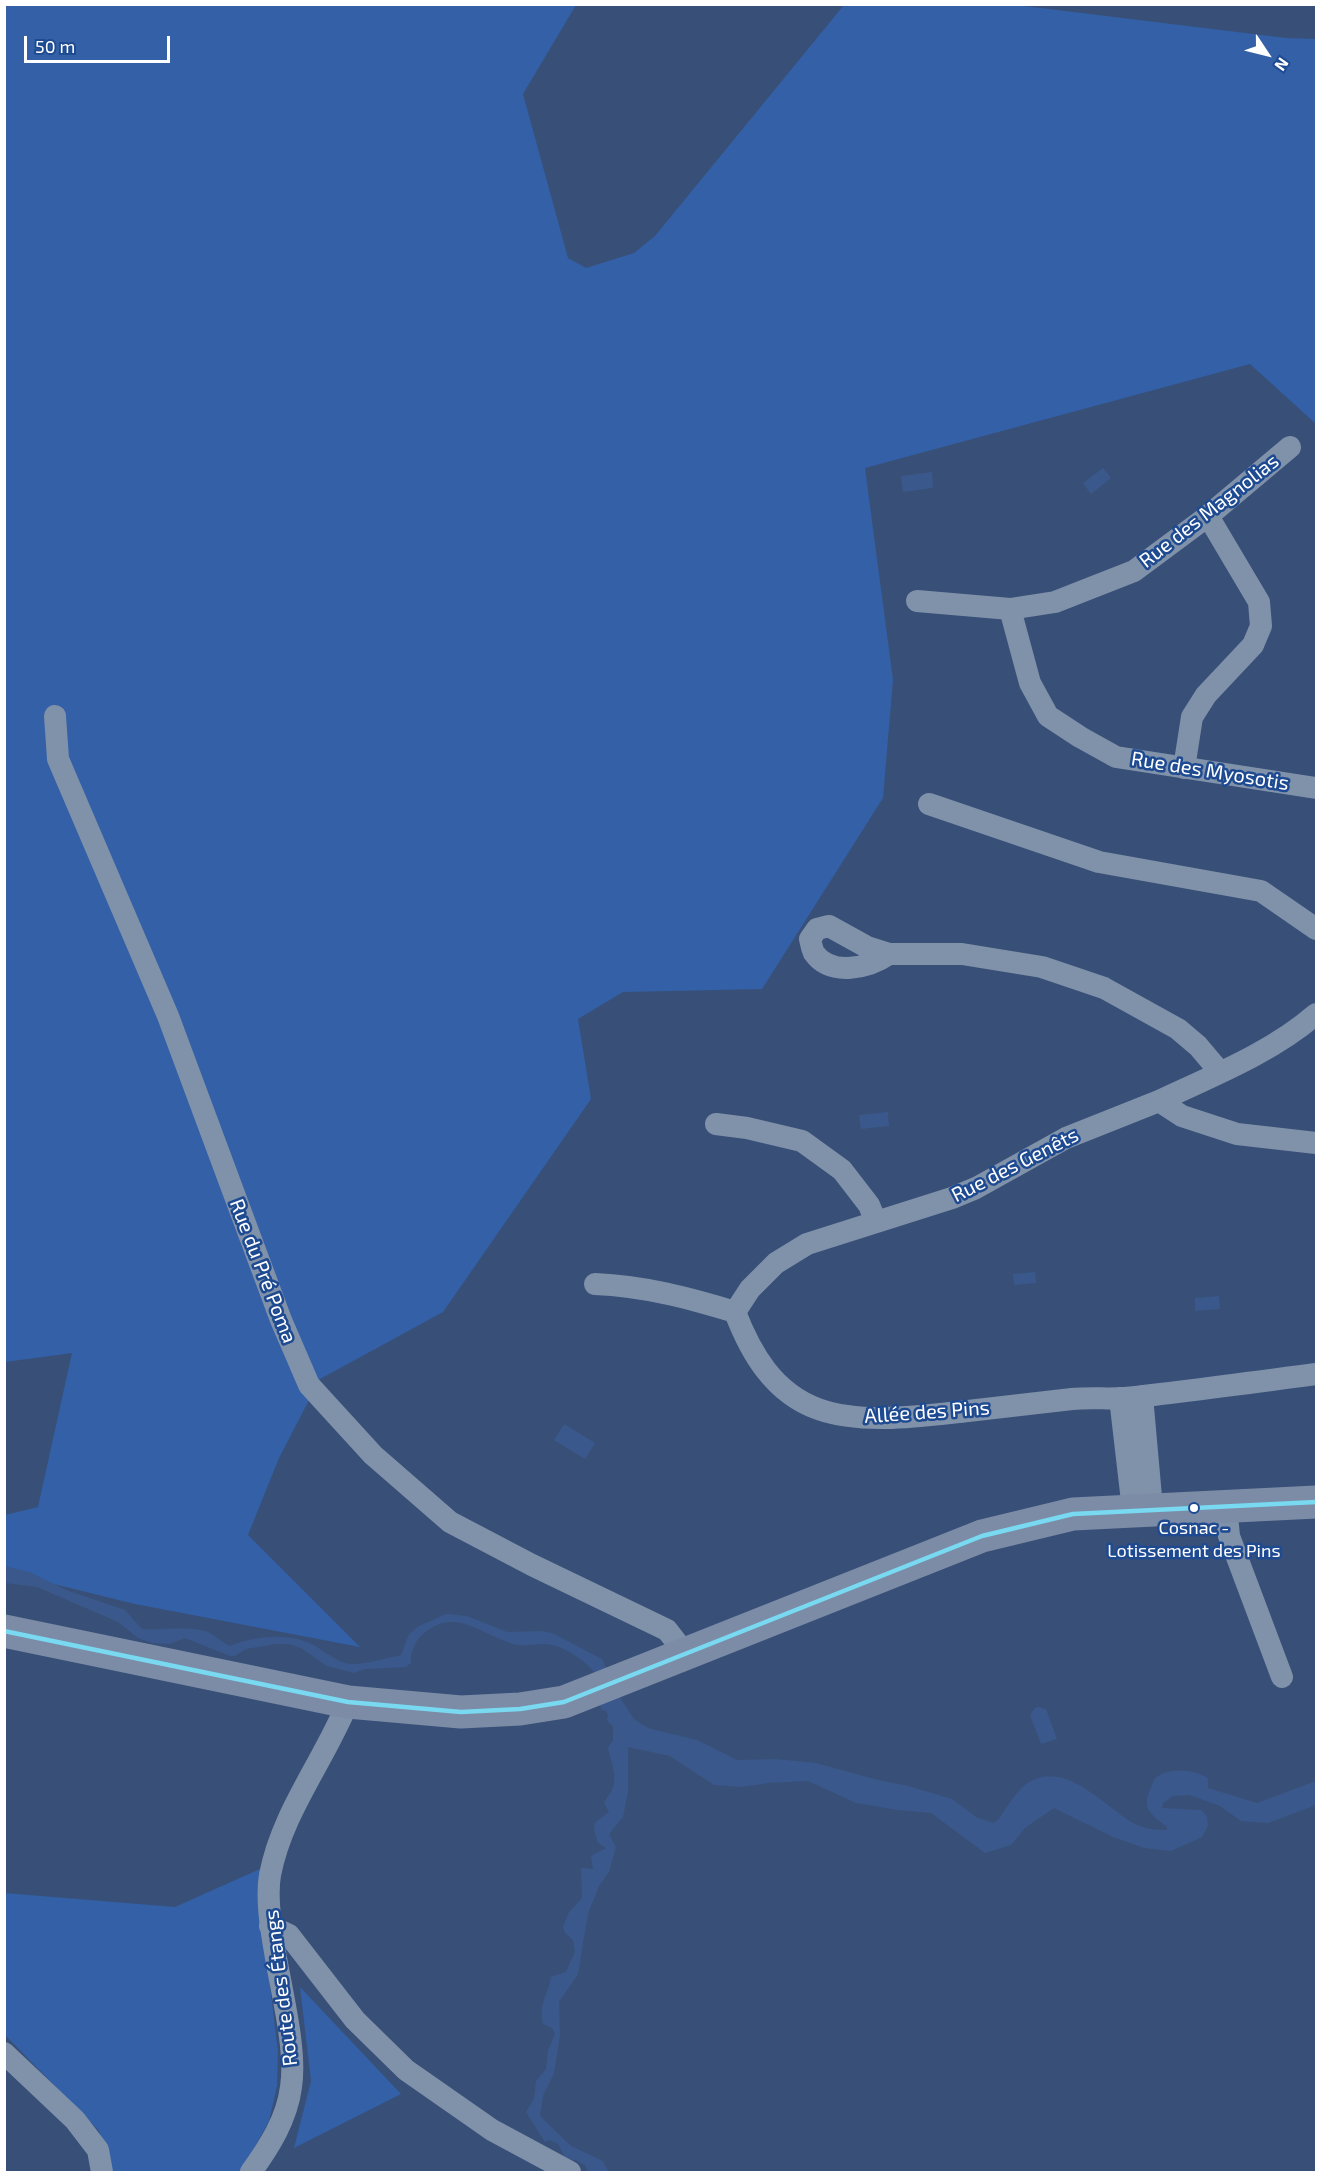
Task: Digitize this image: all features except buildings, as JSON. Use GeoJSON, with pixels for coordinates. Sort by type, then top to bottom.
{"type":"FeatureCollection","features":[{"type":"Feature","properties":{"kind":"street","name":"Rue des Magnolias"},"geometry":{"type":"LineString","coordinates":[[917,601],[1010,609],[1055,602],[1134,571],[1208,516],[1290,447]]}},
{"type":"Feature","properties":{"kind":"street"},"geometry":{"type":"LineString","coordinates":[[1184,768],[1192,717],[1206,695],[1253,645],[1261,626],[1259,602],[1208,516]]}},
{"type":"Feature","properties":{"kind":"street","name":"Rue des Myosotis"},"geometry":{"type":"LineString","coordinates":[[1010,609],[1030,683],[1048,716],[1116,757],[1317,788]]}},
{"type":"Feature","properties":{"kind":"street","name":"Rue du Pré Poma"},"geometry":{"type":"LineString","coordinates":[[55,716],[58,759],[168,1016],[280,1320],[309,1385],[373,1455],[450,1522],[532,1565],[667,1630],[681,1648],[684,1656]]}},
{"type":"Feature","properties":{"kind":"street"},"geometry":{"type":"LineString","coordinates":[[929,804],[1099,862],[1261,891],[1317,929]]}},
{"type":"Feature","properties":{"kind":"street"},"geometry":{"type":"LineString","coordinates":[[889,954],[962,954],[1042,967],[1104,988],[1178,1029],[1198,1046],[1220,1072]]}},
{"type":"Feature","properties":{"kind":"street","name":"Rue des Genêts"},"geometry":{"type":"LineString","coordinates":[[735,1312],[750,1289],[776,1263],[807,1244],[952,1198],[976,1188],[1066,1137],[1159,1101],[1220,1072],[1295,1032],[1317,1014]]}},
{"type":"Feature","properties":{"kind":"street"},"geometry":{"type":"LineString","coordinates":[[1159,1101],[1182,1116],[1237,1134],[1317,1143]]}},
{"type":"Feature","properties":{"kind":"street"},"geometry":{"type":"LineString","coordinates":[[716,1124],[747,1128],[802,1141],[842,1170],[869,1205],[876,1222]]}},
{"type":"Feature","properties":{"kind":"street"},"geometry":{"type":"LineString","coordinates":[[595,1284],[649,1290],[688,1298],[735,1312]]}},
{"type":"Feature","properties":{"kind":"street","name":"Allée des Pins"},"geometry":{"type":"LineString","coordinates":[[735,1312],[745,1338],[770,1377],[790,1396],[819,1409],[852,1417],[915,1417],[1083,1398],[1132,1397],[1317,1374]]}},
{"type":"Feature","properties":{"kind":"street"},"geometry":{"type":"LineString","coordinates":[[1132,1397],[1143,1509]]}},
{"type":"Feature","properties":{"kind":"street"},"geometry":{"type":"LineString","coordinates":[[4,1631],[348,1702],[461,1712],[520,1709],[564,1702],[982,1536],[1073,1514],[1317,1502]]}},
{"type":"Feature","properties":{"kind":"street"},"geometry":{"type":"LineString","coordinates":[[1226,1505],[1229,1536],[1282,1677]]}},
{"type":"Feature","properties":{"kind":"street","name":"Route des Étangs"},"geometry":{"type":"LineString","coordinates":[[251,2172],[266,2152],[282,2120],[292,2086],[291,2045],[270,1926],[270,1877],[282,1830],[348,1702]]}},
{"type":"Feature","properties":{"kind":"street"},"geometry":{"type":"LineString","coordinates":[[270,1926],[289,1935],[355,2020],[406,2070],[492,2130],[570,2172]]}},
{"type":"Feature","properties":{"kind":"street"},"geometry":{"type":"LineString","coordinates":[[4,2053],[75,2121],[98,2150],[102,2172]]}},
{"type":"Feature","properties":{"kind":"shaded area"},"geometry":{"type":"Polygon","coordinates":[[[5,5],[576,5],[523,94],[568,258],[586,268],[634,253],[655,236],[844,5],[1016,5],[1286,38],[1316,39],[1316,424],[1250,364],[865,468],[893,680],[883,798],[762,989],[623,992],[578,1019],[591,1099],[443,1312],[320,1379],[279,1458],[248,1535],[360,1647],[135,1604],[5,1572],[5,1515],[38,1507],[72,1353],[5,1362],[5,5]]]}},
{"type":"Feature","properties":{"kind":"shaded area"},"geometry":{"type":"Polygon","coordinates":[[[1103,468],[1111,478],[1091,494],[1083,483],[1103,468]]]}},
{"type":"Feature","properties":{"kind":"shaded area"},"geometry":{"type":"Polygon","coordinates":[[[932,472],[933,488],[903,492],[901,476],[932,472]]]}},
{"type":"Feature","properties":{"kind":"shaded area"},"geometry":{"type":"Polygon","coordinates":[[[888,1112],[889,1126],[861,1129],[859,1115],[888,1112]]]}},
{"type":"Feature","properties":{"kind":"shaded area"},"geometry":{"type":"Polygon","coordinates":[[[1035,1272],[1036,1283],[1014,1285],[1013,1274],[1035,1272]]]}},
{"type":"Feature","properties":{"kind":"shaded area"},"geometry":{"type":"Polygon","coordinates":[[[1219,1296],[1220,1309],[1195,1311],[1195,1298],[1219,1296]]]}},
{"type":"Feature","properties":{"kind":"shaded area"},"geometry":{"type":"Polygon","coordinates":[[[564,1424],[595,1443],[585,1459],[554,1440],[564,1424]]]}},
{"type":"Feature","properties":{"kind":"shaded area"},"geometry":{"type":"Polygon","coordinates":[[[4,1566],[30,1572],[66,1590],[125,1610],[142,1629],[182,1628],[208,1632],[230,1646],[256,1638],[286,1637],[310,1643],[332,1657],[350,1664],[376,1661],[401,1655],[409,1634],[419,1626],[446,1614],[467,1616],[507,1632],[543,1631],[554,1634],[602,1659],[609,1675],[599,1680],[583,1661],[559,1647],[543,1644],[512,1644],[455,1622],[434,1626],[423,1634],[414,1647],[411,1663],[406,1667],[365,1669],[354,1673],[327,1666],[301,1648],[289,1644],[246,1649],[235,1656],[230,1656],[185,1638],[170,1644],[152,1643],[138,1638],[118,1622],[37,1587],[5,1583],[4,1566]]]}},
{"type":"Feature","properties":{"kind":"shaded area"},"geometry":{"type":"Polygon","coordinates":[[[613,1687],[634,1719],[643,1725],[697,1740],[737,1760],[776,1759],[816,1763],[952,1799],[976,1817],[993,1823],[998,1820],[1021,1788],[1045,1776],[1059,1777],[1073,1782],[1135,1824],[1155,1829],[1167,1830],[1167,1827],[1149,1811],[1148,1795],[1155,1778],[1174,1771],[1189,1771],[1202,1775],[1208,1778],[1208,1788],[1257,1803],[1316,1781],[1316,1805],[1268,1823],[1241,1821],[1220,1806],[1189,1795],[1173,1796],[1163,1803],[1162,1808],[1201,1810],[1207,1816],[1208,1826],[1202,1837],[1171,1851],[1144,1848],[1111,1836],[1054,1808],[1025,1828],[1011,1845],[985,1853],[931,1813],[856,1803],[808,1781],[741,1787],[714,1785],[670,1756],[628,1747],[628,1791],[623,1817],[609,1834],[616,1847],[609,1872],[599,1886],[588,1914],[578,1974],[559,2002],[560,2035],[554,2073],[543,2096],[540,2116],[571,2146],[603,2161],[608,2171],[588,2172],[585,2165],[576,2160],[566,2159],[558,2144],[549,2140],[545,2142],[526,2112],[534,2098],[536,2081],[546,2069],[548,2050],[555,2034],[552,2028],[543,2024],[542,2017],[551,1977],[566,1972],[575,1952],[573,1940],[565,1933],[563,1927],[569,1912],[582,1898],[581,1868],[593,1869],[591,1856],[606,1848],[598,1843],[594,1827],[597,1821],[609,1812],[604,1803],[614,1784],[614,1772],[608,1748],[613,1740],[613,1726],[607,1721],[608,1715],[602,1710],[597,1700],[613,1687]]]}},
{"type":"Feature","properties":{"kind":"shaded area"},"geometry":{"type":"Polygon","coordinates":[[[1035,1708],[1046,1709],[1057,1739],[1041,1744],[1030,1715],[1035,1708]]]}},
{"type":"Feature","properties":{"kind":"shaded area"},"geometry":{"type":"Polygon","coordinates":[[[260,1869],[263,1927],[278,2052],[277,2086],[269,2121],[241,2172],[111,2172],[99,2131],[5,2035],[4,1893],[175,1907],[260,1869]]]}},
{"type":"Feature","properties":{"kind":"shaded area"},"geometry":{"type":"Polygon","coordinates":[[[300,1987],[401,2094],[294,2148],[311,2081],[300,1987]]]}},
{"type":"Feature","properties":{"kind":"transit line"},"geometry":{"type":"LineString","coordinates":[[4,1631],[348,1702],[461,1712],[520,1709],[564,1702],[982,1536],[1073,1514],[1316,1502]]}},
{"type":"Feature","properties":{"kind":"place","name":"Cosnac - Lotissement des Pins"},"geometry":{"type":"Point","coordinates":[1194,1508]}}]}
